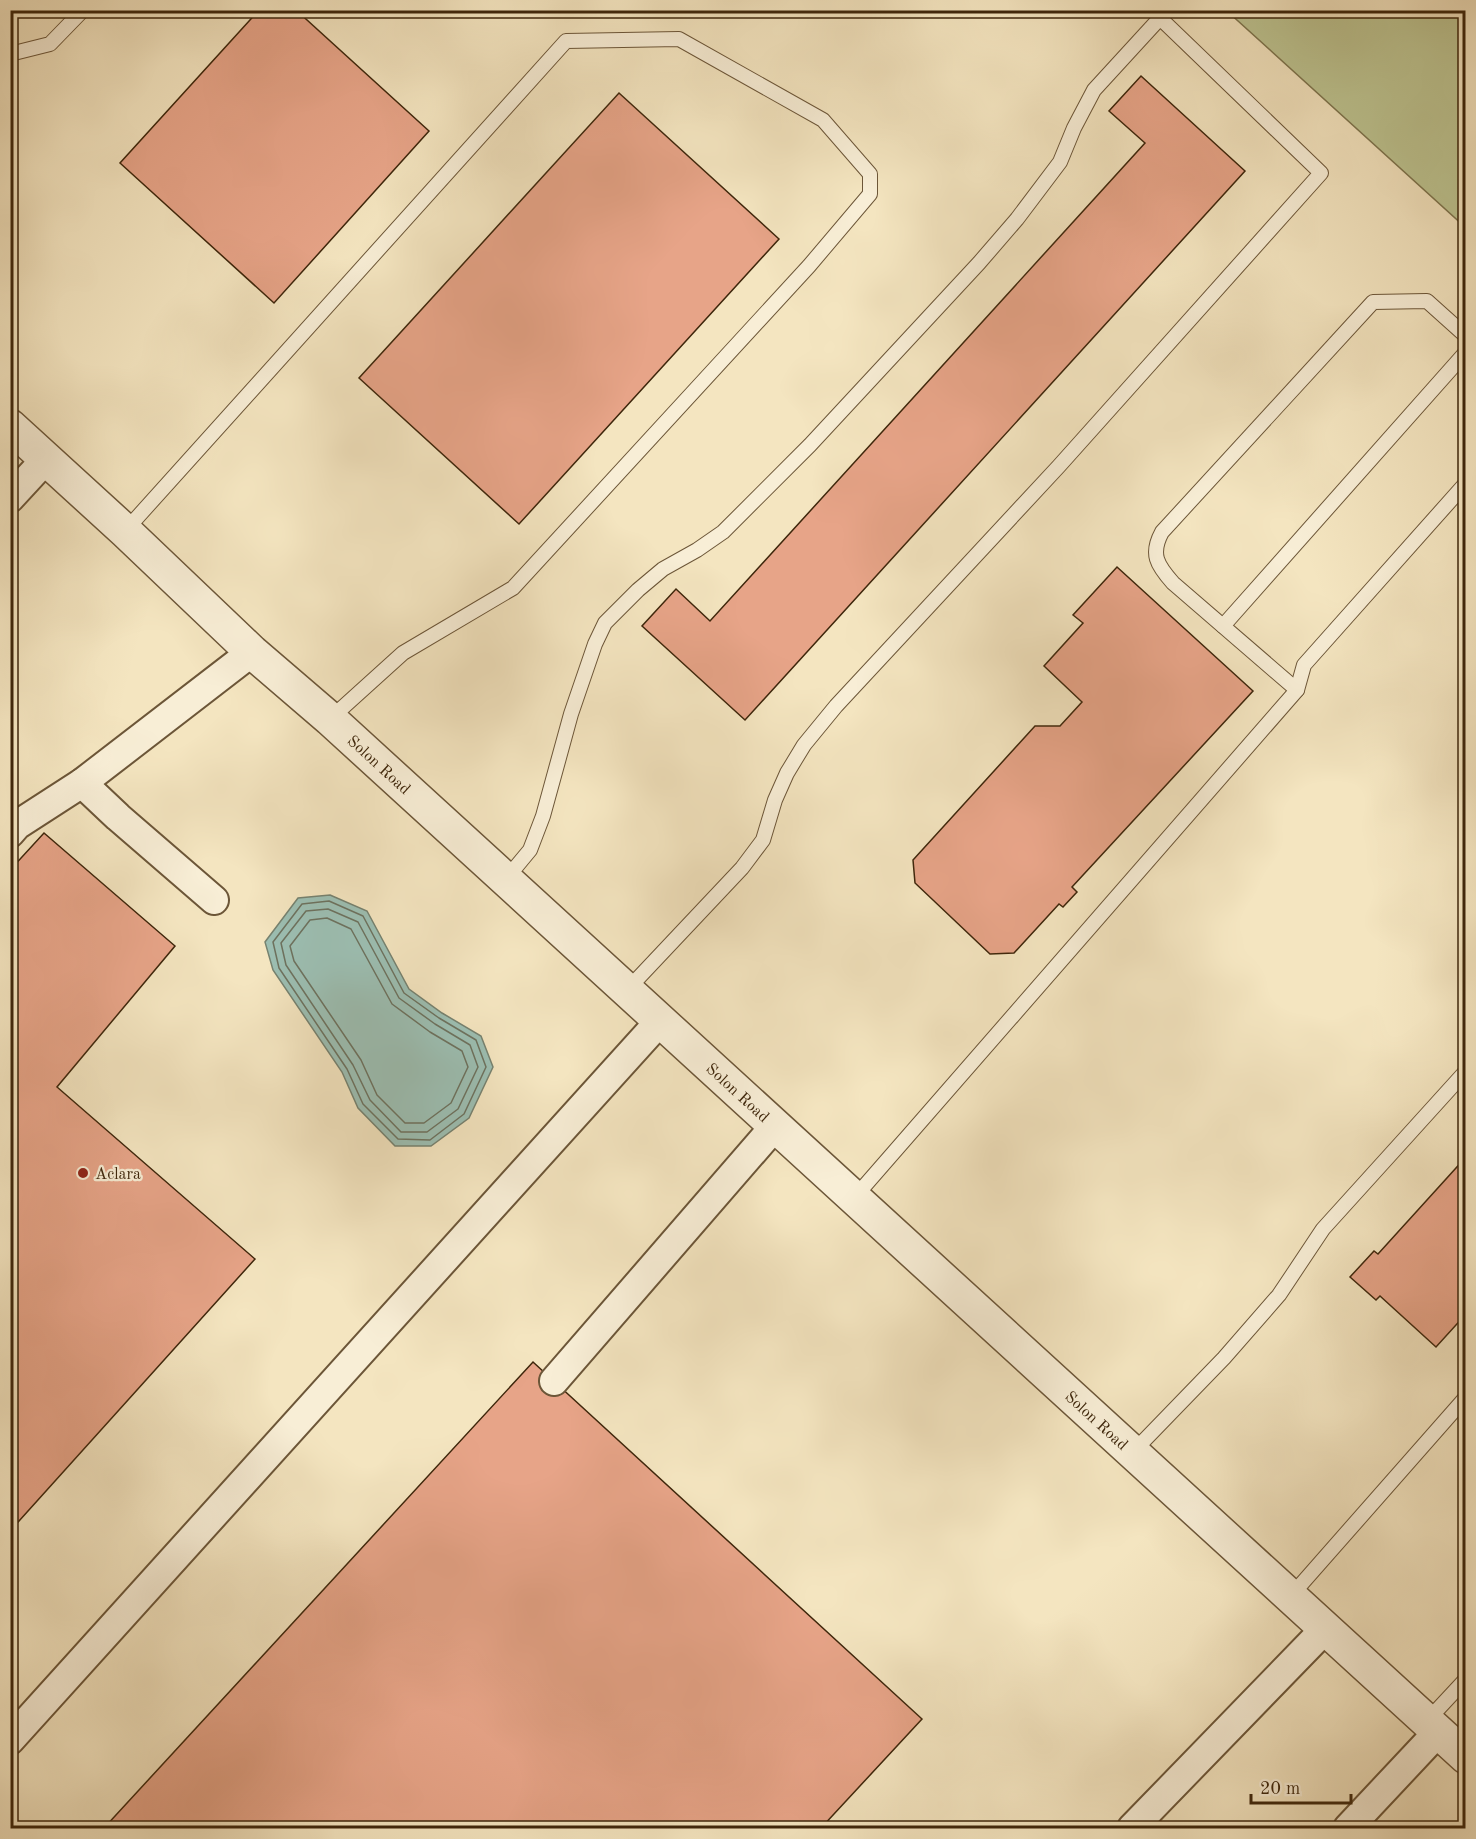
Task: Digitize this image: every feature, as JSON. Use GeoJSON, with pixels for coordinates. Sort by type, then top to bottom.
{"type":"FeatureCollection","features":[{"type":"Feature","properties":{"kind":"street","name":"Solon Road"},"geometry":{"type":"LineString","coordinates":[[10,426],[252,652],[330,719],[506,879],[1466,1757]]}},
{"type":"Feature","properties":{"kind":"street"},"geometry":{"type":"LineString","coordinates":[[10,498],[46,459]]}},
{"type":"Feature","properties":{"kind":"street"},"geometry":{"type":"LineString","coordinates":[[10,833],[17,825],[82,783],[252,652]]}},
{"type":"Feature","properties":{"kind":"street"},"geometry":{"type":"LineString","coordinates":[[82,783],[214,900]]}},
{"type":"Feature","properties":{"kind":"street"},"geometry":{"type":"LineString","coordinates":[[10,1740],[660,1021]]}},
{"type":"Feature","properties":{"kind":"street"},"geometry":{"type":"LineString","coordinates":[[554,1381],[774,1126]]}},
{"type":"Feature","properties":{"kind":"street"},"geometry":{"type":"LineString","coordinates":[[1132,1828],[1325,1629]]}},
{"type":"Feature","properties":{"kind":"street"},"geometry":{"type":"LineString","coordinates":[[1348,1828],[1432,1727]]}},
{"type":"Feature","properties":{"kind":"lane"},"geometry":{"type":"LineString","coordinates":[[10,54],[50,44],[83,10]]}},
{"type":"Feature","properties":{"kind":"lane"},"geometry":{"type":"LineString","coordinates":[[506,879],[530,850],[543,816],[571,714],[605,622],[663,569],[723,532],[810,445],[971,272],[1017,219],[1060,162],[1074,128],[1094,90],[1160,18],[1321,173],[1059,466],[836,706],[804,745],[787,773],[775,800],[763,840],[742,868],[627,990]]}},
{"type":"Feature","properties":{"kind":"lane"},"geometry":{"type":"LineString","coordinates":[[125,531],[566,41],[679,39],[823,120],[870,174],[870,194],[801,275],[513,588],[403,653],[330,719]]}},
{"type":"Feature","properties":{"kind":"lane"},"geometry":{"type":"LineString","coordinates":[[1297,690],[1173,583],[1163,571],[1156,557],[1156,544],[1162,532],[1373,302],[1427,302],[1466,336]]}},
{"type":"Feature","properties":{"kind":"lane"},"geometry":{"type":"LineString","coordinates":[[1223,626],[1466,352]]}},
{"type":"Feature","properties":{"kind":"lane"},"geometry":{"type":"LineString","coordinates":[[854,1198],[1297,690],[1304,664],[1466,483]]}},
{"type":"Feature","properties":{"kind":"lane"},"geometry":{"type":"LineString","coordinates":[[1132,1453],[1238,1343],[1279,1295],[1323,1228],[1466,1071]]}},
{"type":"Feature","properties":{"kind":"lane"},"geometry":{"type":"LineString","coordinates":[[1290,1598],[1466,1397]]}},
{"type":"Feature","properties":{"kind":"lane"},"geometry":{"type":"LineString","coordinates":[[1432,1727],[1466,1679]]}},
{"type":"Feature","properties":{"kind":"green space"},"geometry":{"type":"Polygon","coordinates":[[[1227,11],[1465,11],[1465,227],[1227,11]]]}},
{"type":"Feature","properties":{"kind":"water"},"geometry":{"type":"Polygon","coordinates":[[[330,895],[367,911],[409,989],[442,1013],[481,1036],[493,1067],[469,1118],[431,1146],[395,1146],[358,1108],[342,1072],[273,970],[265,942],[298,898],[330,895]]]}},
{"type":"Feature","properties":{"kind":"building"},"geometry":{"type":"Polygon","coordinates":[[[259,10],[296,10],[429,131],[274,303],[120,163],[259,10]]]}},
{"type":"Feature","properties":{"kind":"building"},"geometry":{"type":"Polygon","coordinates":[[[1141,76],[1245,171],[745,720],[642,626],[676,589],[710,621],[1145,143],[1109,111],[1141,76]]]}},
{"type":"Feature","properties":{"kind":"building"},"geometry":{"type":"Polygon","coordinates":[[[619,93],[779,239],[519,524],[359,378],[619,93]]]}},
{"type":"Feature","properties":{"kind":"building"},"geometry":{"type":"Polygon","coordinates":[[[1117,567],[1253,691],[1072,887],[1077,892],[1063,907],[1059,904],[1014,953],[990,954],[915,883],[913,860],[1035,726],[1060,726],[1082,702],[1044,666],[1083,623],[1073,615],[1117,567]]]}},
{"type":"Feature","properties":{"kind":"building","name":"Aclara"},"geometry":{"type":"Polygon","coordinates":[[[44,833],[175,946],[57,1087],[255,1259],[10,1531],[10,870],[44,833]]]}},
{"type":"Feature","properties":{"kind":"building"},"geometry":{"type":"Polygon","coordinates":[[[1466,1157],[1466,1314],[1436,1347],[1380,1296],[1376,1300],[1350,1277],[1374,1251],[1378,1254],[1466,1157]]]}},
{"type":"Feature","properties":{"kind":"building"},"geometry":{"type":"Polygon","coordinates":[[[533,1362],[922,1719],[821,1828],[104,1828],[533,1362]]]}},
{"type":"Feature","properties":{"kind":"place","name":"Aclara"},"geometry":{"type":"Point","coordinates":[83,1173]}}]}
